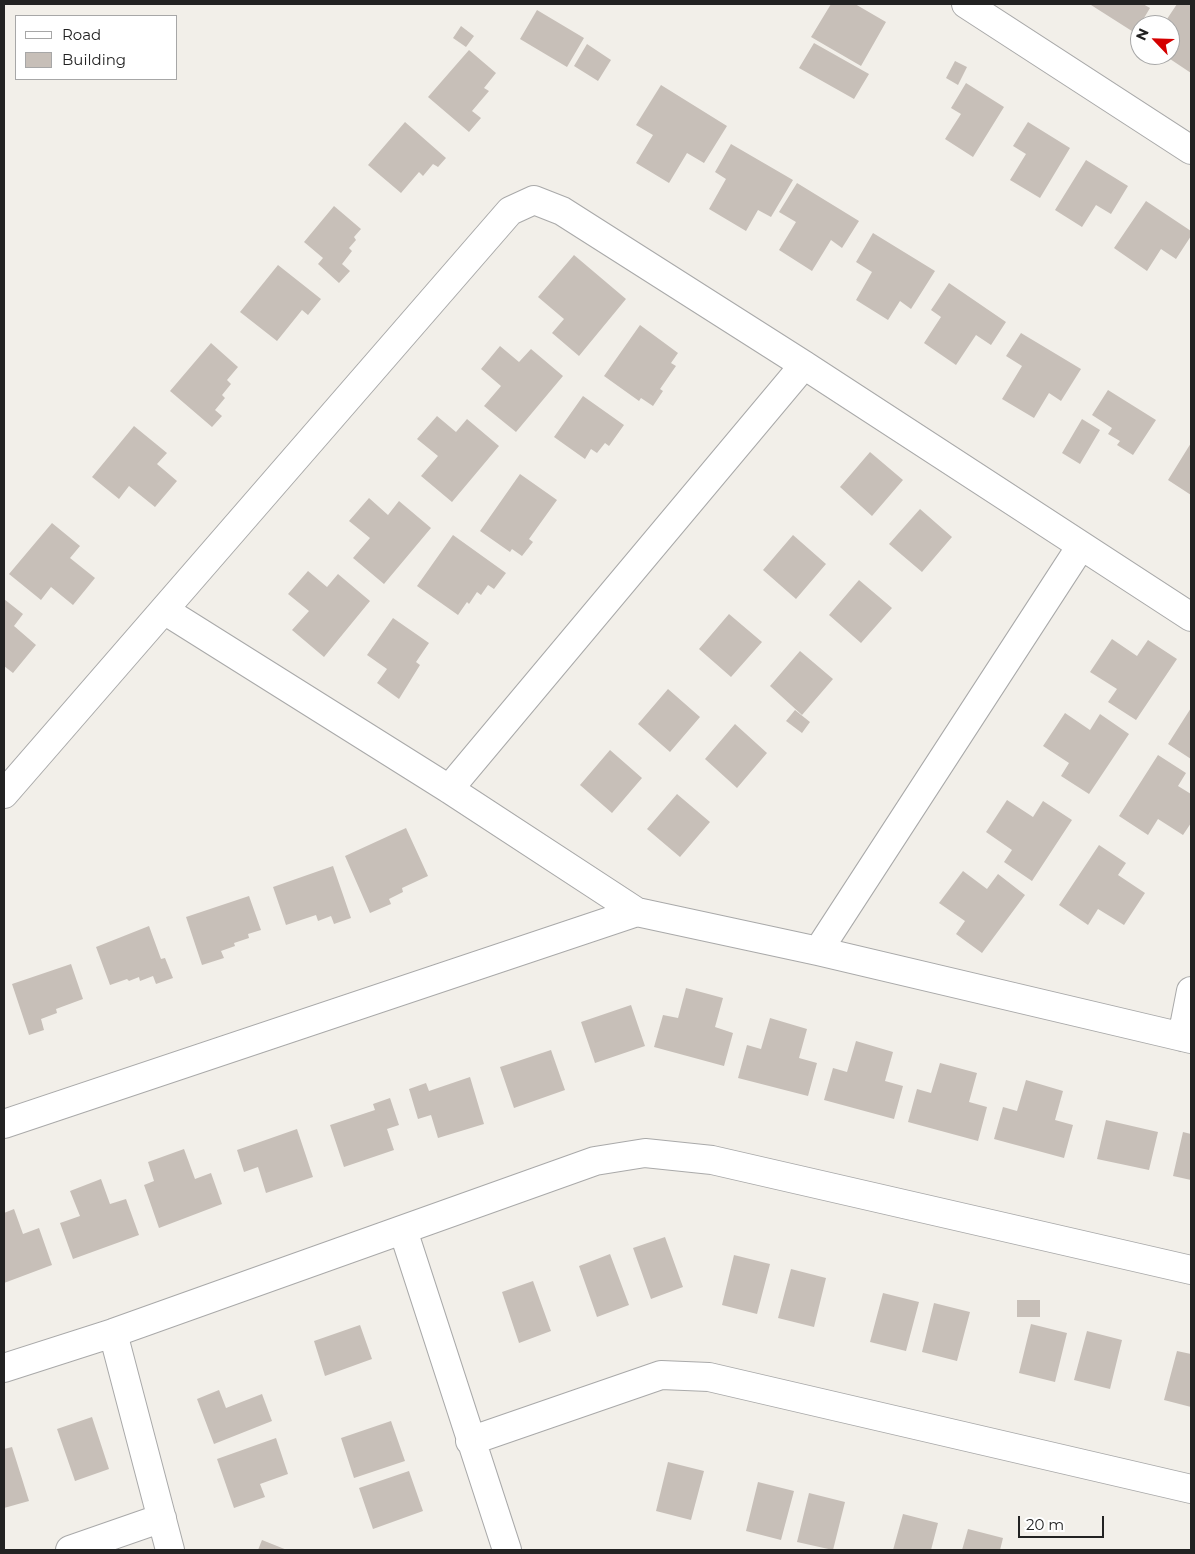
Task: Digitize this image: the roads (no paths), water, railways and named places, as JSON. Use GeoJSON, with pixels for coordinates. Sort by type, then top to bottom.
{"type":"FeatureCollection","features":[{"type":"Feature","properties":{"kind":"street"},"geometry":{"type":"LineString","coordinates":[[966,4],[1191,150]]}},
{"type":"Feature","properties":{"kind":"street"},"geometry":{"type":"LineString","coordinates":[[4,794],[510,211],[534,200],[562,211],[804,365],[1191,617]]}},
{"type":"Feature","properties":{"kind":"street"},"geometry":{"type":"LineString","coordinates":[[448,789],[804,365]]}},
{"type":"Feature","properties":{"kind":"street"},"geometry":{"type":"LineString","coordinates":[[818,951],[1082,546]]}},
{"type":"Feature","properties":{"kind":"street"},"geometry":{"type":"LineString","coordinates":[[164,610],[448,789],[637,912],[818,951],[1187,1038],[1191,991]]}},
{"type":"Feature","properties":{"kind":"street"},"geometry":{"type":"LineString","coordinates":[[4,1124],[637,912]]}},
{"type":"Feature","properties":{"kind":"street"},"geometry":{"type":"LineString","coordinates":[[4,1368],[113,1333],[595,1161],[645,1153],[712,1160],[1191,1270]]}},
{"type":"Feature","properties":{"kind":"street"},"geometry":{"type":"LineString","coordinates":[[403,1230],[507,1550]]}},
{"type":"Feature","properties":{"kind":"street"},"geometry":{"type":"LineString","coordinates":[[113,1333],[170,1550]]}},
{"type":"Feature","properties":{"kind":"street"},"geometry":{"type":"LineString","coordinates":[[470,1441],[661,1375],[709,1377],[1191,1489]]}},
{"type":"Feature","properties":{"kind":"street"},"geometry":{"type":"LineString","coordinates":[[70,1550],[162,1518]]}}]}
